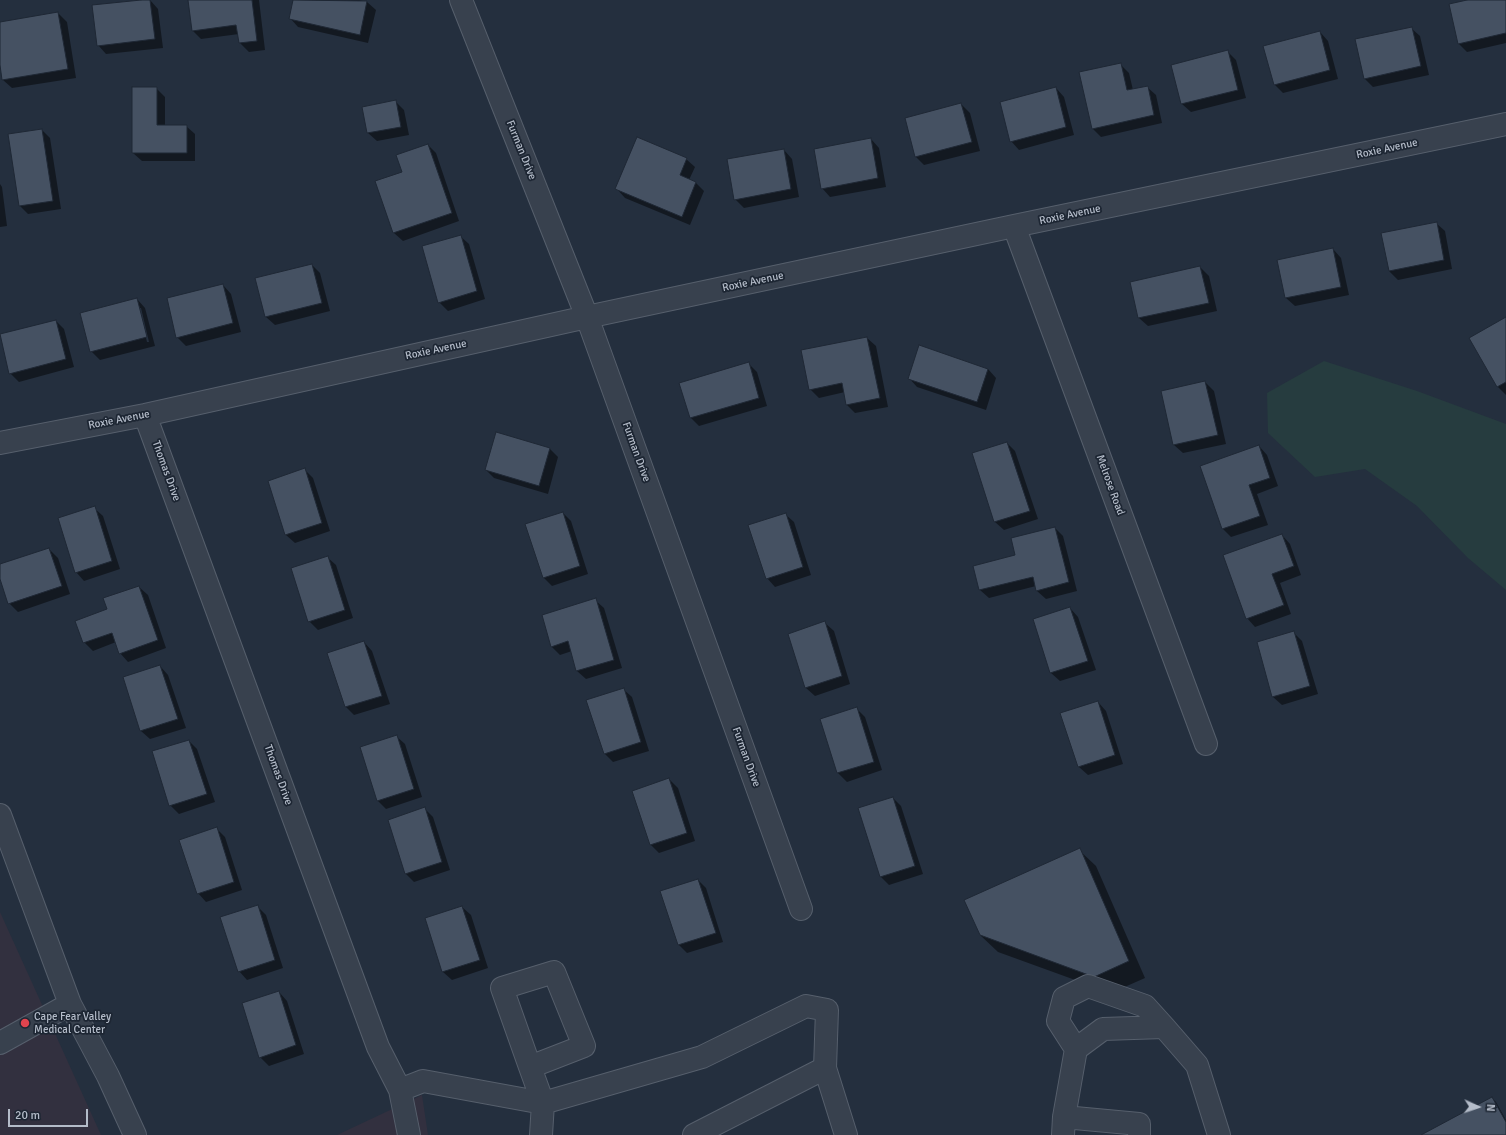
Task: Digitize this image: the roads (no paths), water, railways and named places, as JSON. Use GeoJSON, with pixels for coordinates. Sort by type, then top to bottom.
{"type":"FeatureCollection","features":[{"type":"Feature","properties":{"kind":"street","name":"Furman Drive"},"geometry":{"type":"LineString","coordinates":[[461,0],[587,317],[801,909]]}},
{"type":"Feature","properties":{"kind":"street","name":"Roxie Avenue"},"geometry":{"type":"LineString","coordinates":[[0,443],[145,415],[587,317],[1014,226],[1506,124]]}},
{"type":"Feature","properties":{"kind":"street","name":"Melrose Road"},"geometry":{"type":"LineString","coordinates":[[1014,226],[1206,744]]}},
{"type":"Feature","properties":{"kind":"street","name":"Thomas Drive"},"geometry":{"type":"LineString","coordinates":[[145,415],[378,1047],[400,1090],[409,1135]]}},
{"type":"Feature","properties":{"kind":"street"},"geometry":{"type":"LineString","coordinates":[[0,815],[70,1004],[108,1076],[135,1135]]}},
{"type":"Feature","properties":{"kind":"street"},"geometry":{"type":"LineString","coordinates":[[1139,1135],[1139,1124],[1064,1126],[1076,1049],[1058,1020],[1064,998],[1088,986],[1145,1006],[1164,1027],[1197,1065],[1219,1135]]}},
{"type":"Feature","properties":{"kind":"street"},"geometry":{"type":"LineString","coordinates":[[0,1043],[70,1004]]}},
{"type":"Feature","properties":{"kind":"street"},"geometry":{"type":"LineString","coordinates":[[400,1090],[423,1081],[543,1103],[702,1057],[806,1006],[827,1010],[825,1068],[846,1135]]}},
{"type":"Feature","properties":{"kind":"street"},"geometry":{"type":"LineString","coordinates":[[1076,1049],[1103,1029],[1164,1027]]}},
{"type":"Feature","properties":{"kind":"street"},"geometry":{"type":"LineString","coordinates":[[530,1067],[543,1103],[541,1135]]}},
{"type":"Feature","properties":{"kind":"street"},"geometry":{"type":"LineString","coordinates":[[694,1135],[825,1068]]}},
{"type":"Feature","properties":{"kind":"place","name":"Cape Fear Valley Medical Center"},"geometry":{"type":"Point","coordinates":[25,1023]}}]}
